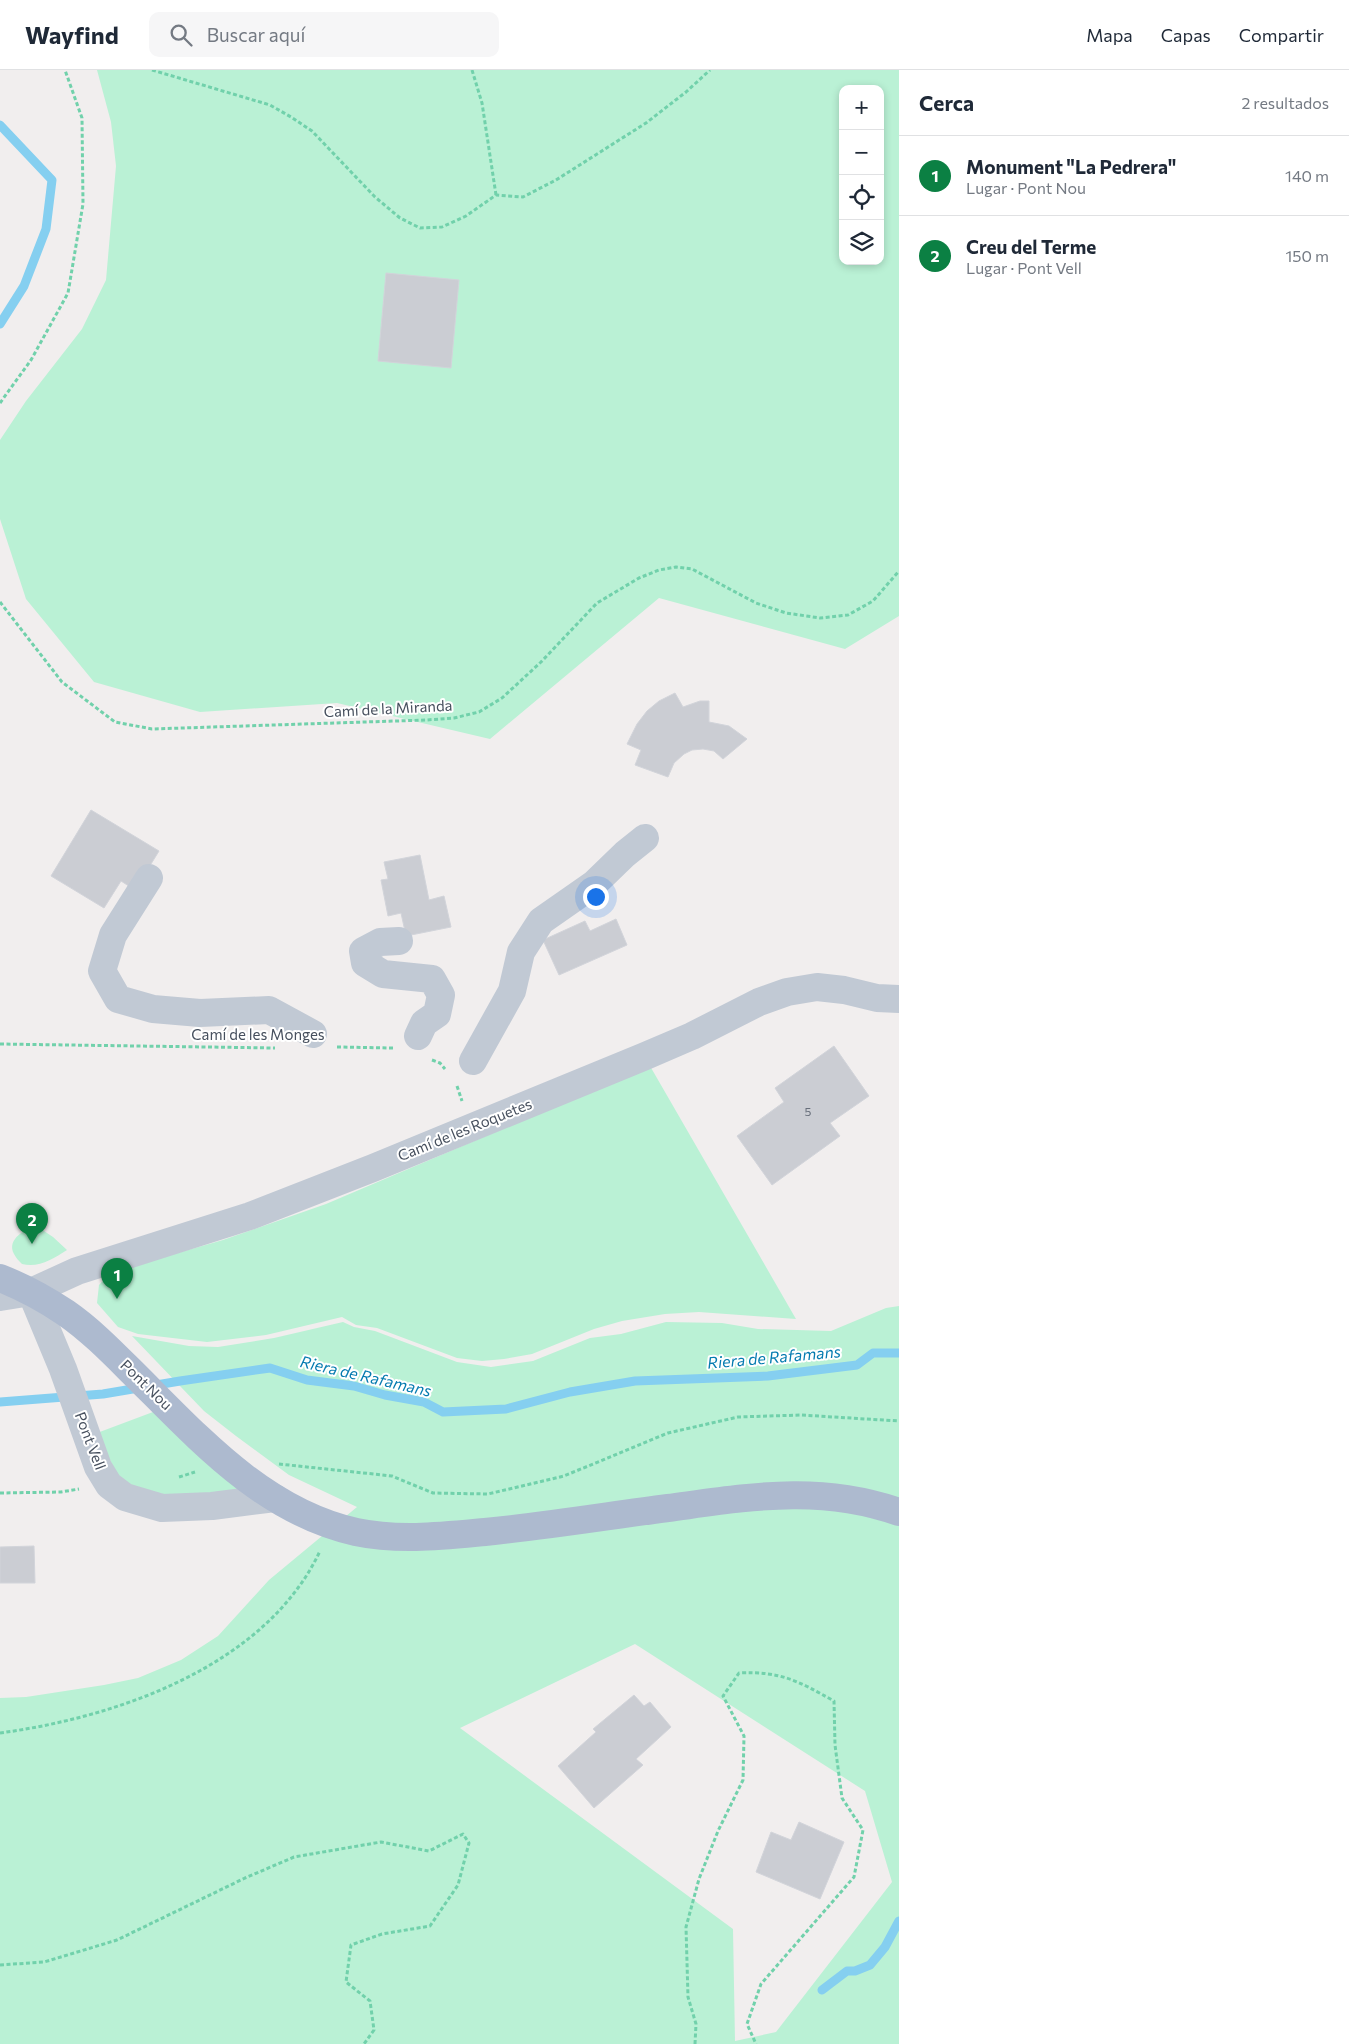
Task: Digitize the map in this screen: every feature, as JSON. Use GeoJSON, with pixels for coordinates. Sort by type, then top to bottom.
{"type":"FeatureCollection","features":[{"type":"Feature","properties":{"kind":"main road","name":"Pont Nou"},"geometry":{"type":"LineString","coordinates":[[0,1278],[31,1292],[67,1313],[97,1338],[241,1475],[299,1512],[332,1525],[382,1537],[457,1535],[509,1530],[723,1500],[812,1494],[874,1504],[899,1512]]}},
{"type":"Feature","properties":{"kind":"street"},"geometry":{"type":"LineString","coordinates":[[473,1061],[512,991],[521,952],[541,921],[594,884],[625,854],[645,838]]}},
{"type":"Feature","properties":{"kind":"street"},"geometry":{"type":"LineString","coordinates":[[149,878],[113,935],[102,972],[118,999],[153,1009],[200,1013],[269,1010],[323,1040]]}},
{"type":"Feature","properties":{"kind":"street"},"geometry":{"type":"LineString","coordinates":[[399,941],[380,942],[363,951],[365,963],[383,974],[432,979],[441,995],[437,1014],[424,1023],[413,1047]]}},
{"type":"Feature","properties":{"kind":"street","name":"Camí de les Roquetes"},"geometry":{"type":"LineString","coordinates":[[0,1297],[31,1292],[77,1271],[250,1216],[643,1057],[692,1036],[758,1002],[787,992],[817,987],[844,990],[877,998],[899,999]]}},
{"type":"Feature","properties":{"kind":"street","name":"Pont Vell"},"geometry":{"type":"LineString","coordinates":[[31,1292],[63,1369],[98,1467],[109,1485],[125,1497],[162,1508],[212,1506],[275,1498]]}},
{"type":"Feature","properties":{"kind":"path"},"geometry":{"type":"LineString","coordinates":[[0,403],[31,360],[68,293],[82,204],[82,118],[65,70]]}},
{"type":"Feature","properties":{"kind":"path"},"geometry":{"type":"LineString","coordinates":[[152,70],[262,102],[291,117],[312,131],[375,197],[400,218],[420,228],[442,227],[466,216],[496,195],[522,197],[556,180],[646,123],[686,92],[710,70]]}},
{"type":"Feature","properties":{"kind":"path"},"geometry":{"type":"LineString","coordinates":[[472,70],[482,103],[496,195]]}},
{"type":"Feature","properties":{"kind":"path","name":"Camí de la Miranda"},"geometry":{"type":"LineString","coordinates":[[0,602],[62,682],[115,722],[152,729],[426,720],[454,718],[479,712],[502,698],[541,662],[597,603],[639,578],[659,570],[676,567],[692,569],[756,603],[786,613],[820,618],[848,615],[874,601],[899,571]]}},
{"type":"Feature","properties":{"kind":"path","name":"Camí de les Monges"},"geometry":{"type":"LineString","coordinates":[[323,1040],[413,1047]]}},
{"type":"Feature","properties":{"kind":"path","name":"Camí de les Monges"},"geometry":{"type":"LineString","coordinates":[[0,1044],[278,1048]]}},
{"type":"Feature","properties":{"kind":"path"},"geometry":{"type":"LineString","coordinates":[[413,1047],[440,1063],[451,1075]]}},
{"type":"Feature","properties":{"kind":"path"},"geometry":{"type":"LineString","coordinates":[[456,1082],[468,1129]]}},
{"type":"Feature","properties":{"kind":"path"},"geometry":{"type":"LineString","coordinates":[[241,1475],[260,1463],[392,1476],[433,1493],[488,1494],[564,1476],[668,1433],[738,1417],[801,1415],[899,1421]]}},
{"type":"Feature","properties":{"kind":"path"},"geometry":{"type":"LineString","coordinates":[[0,1493],[61,1492],[109,1485]]}},
{"type":"Feature","properties":{"kind":"path"},"geometry":{"type":"LineString","coordinates":[[0,1733],[32,1729],[89,1716],[145,1696],[209,1667],[267,1622],[291,1597],[312,1568],[332,1525]]}},
{"type":"Feature","properties":{"kind":"path"},"geometry":{"type":"LineString","coordinates":[[695,2044],[696,2024],[688,1997],[686,1927],[699,1879],[718,1831],[743,1780],[744,1736],[723,1696],[739,1673],[762,1672],[796,1680],[834,1701],[835,1745],[842,1798],[863,1830],[854,1877],[761,1984],[747,2024],[756,2044]]}},
{"type":"Feature","properties":{"kind":"path"},"geometry":{"type":"LineString","coordinates":[[0,1965],[44,1962],[117,1940],[245,1878],[294,1857],[381,1842],[429,1851],[462,1834],[469,1843],[458,1885],[430,1926],[382,1934],[351,1944],[346,1982],[370,2001],[374,2030],[364,2044]]}},
{"type":"Feature","properties":{"kind":"green space"},"geometry":{"type":"Polygon","coordinates":[[[97,70],[899,70],[899,616],[845,649],[659,598],[490,739],[337,703],[200,712],[94,682],[26,599],[0,519],[0,440],[26,401],[82,329],[106,280],[116,166],[111,122],[97,70]]]}},
{"type":"Feature","properties":{"kind":"green space"},"geometry":{"type":"Polygon","coordinates":[[[650,1066],[796,1319],[699,1312],[665,1314],[622,1321],[594,1329],[532,1354],[482,1361],[457,1358],[377,1328],[356,1325],[342,1317],[266,1335],[207,1342],[138,1334],[118,1327],[97,1303],[99,1285],[111,1272],[223,1240],[326,1204],[650,1066]]]}},
{"type":"Feature","properties":{"kind":"green space"},"geometry":{"type":"Polygon","coordinates":[[[38,1227],[67,1250],[40,1264],[22,1264],[12,1249],[15,1239],[23,1232],[38,1227]]]}},
{"type":"Feature","properties":{"kind":"green space"},"geometry":{"type":"Polygon","coordinates":[[[899,1306],[899,2044],[0,2044],[0,1698],[26,1697],[138,1678],[181,1660],[218,1636],[269,1580],[357,1507],[289,1475],[236,1436],[204,1411],[132,1336],[189,1346],[218,1347],[274,1338],[343,1322],[354,1327],[375,1331],[457,1362],[491,1367],[533,1361],[590,1338],[621,1334],[666,1322],[722,1323],[758,1329],[831,1331],[886,1308],[899,1306]],[[635,1644],[460,1728],[733,1929],[735,2041],[776,2032],[892,1882],[865,1791],[635,1644]]]}},
{"type":"Feature","properties":{"kind":"green space"},"geometry":{"type":"Polygon","coordinates":[[[161,1409],[249,1495],[242,1508],[123,1487],[97,1433],[161,1409]]]}},
{"type":"Feature","properties":{"kind":"building"},"geometry":{"type":"Polygon","coordinates":[[[386,273],[459,280],[451,368],[378,361],[386,273]]]}},
{"type":"Feature","properties":{"kind":"building"},"geometry":{"type":"Polygon","coordinates":[[[675,693],[683,707],[700,701],[709,701],[709,722],[729,726],[747,739],[723,759],[714,751],[692,750],[674,763],[668,777],[635,765],[641,750],[627,744],[637,724],[647,711],[659,701],[675,693]]]}},
{"type":"Feature","properties":{"kind":"building"},"geometry":{"type":"Polygon","coordinates":[[[91,810],[159,851],[135,890],[121,881],[104,908],[51,876],[91,810]]]}},
{"type":"Feature","properties":{"kind":"building"},"geometry":{"type":"Polygon","coordinates":[[[420,855],[429,900],[444,896],[451,927],[406,936],[401,913],[388,916],[381,880],[388,879],[384,862],[420,855]]]}},
{"type":"Feature","properties":{"kind":"building"},"geometry":{"type":"Polygon","coordinates":[[[616,919],[627,945],[559,975],[543,940],[585,921],[590,931],[616,919]]]}},
{"type":"Feature","properties":{"kind":"building"},"geometry":{"type":"Polygon","coordinates":[[[834,1046],[869,1096],[830,1123],[840,1136],[772,1185],[737,1136],[784,1102],[775,1088],[834,1046]]]}},
{"type":"Feature","properties":{"kind":"building"},"geometry":{"type":"Polygon","coordinates":[[[34,1546],[35,1583],[0,1583],[0,1547],[34,1546]]]}},
{"type":"Feature","properties":{"kind":"building"},"geometry":{"type":"Polygon","coordinates":[[[634,1695],[644,1706],[650,1702],[671,1727],[636,1759],[643,1765],[594,1808],[558,1766],[596,1732],[593,1729],[634,1695]]]}},
{"type":"Feature","properties":{"kind":"building"},"geometry":{"type":"Polygon","coordinates":[[[799,1822],[844,1842],[820,1899],[756,1872],[771,1832],[791,1840],[799,1822]]]}},
{"type":"Feature","properties":{"kind":"waterway"},"geometry":{"type":"LineString","coordinates":[[0,125],[52,180],[46,229],[24,286],[0,324]]}},
{"type":"Feature","properties":{"kind":"waterway","name":"Riera de Rafamans"},"geometry":{"type":"LineString","coordinates":[[0,1402],[103,1394],[270,1368],[307,1380],[354,1386],[385,1395],[424,1402],[443,1412],[506,1409],[570,1392],[635,1381],[768,1376],[857,1365],[873,1353],[899,1353]]}},
{"type":"Feature","properties":{"kind":"waterway"},"geometry":{"type":"LineString","coordinates":[[822,1990],[847,1971],[855,1971],[870,1965],[885,1947],[899,1921]]}},
{"type":"Feature","properties":{"kind":"place","name":"Creu del Terme"},"geometry":{"type":"Point","coordinates":[32,1244]}},
{"type":"Feature","properties":{"kind":"place","name":"Monument \"La Pedrera\""},"geometry":{"type":"Point","coordinates":[117,1299]}}]}
